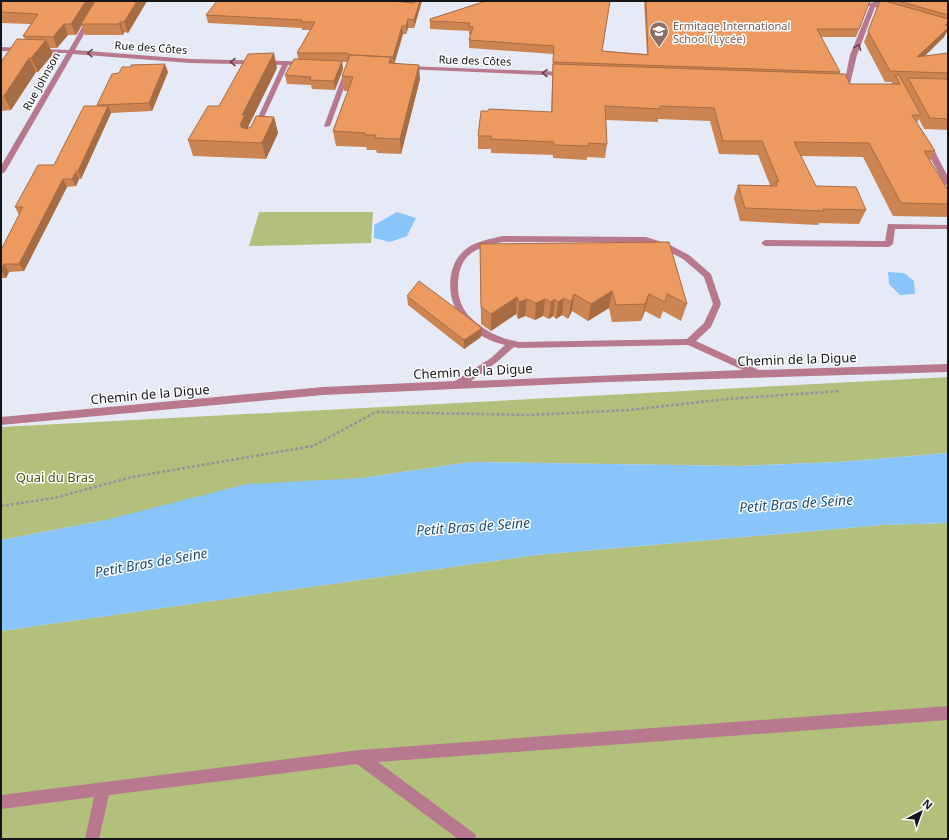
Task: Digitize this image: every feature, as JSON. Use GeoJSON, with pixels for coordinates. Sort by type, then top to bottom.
{"type":"FeatureCollection","features":[{"type":"Feature","properties":{"kind":"street","name":"Rue Johnson"},"geometry":{"type":"LineString","coordinates":[[1,172],[69,52],[100,1]]}},
{"type":"Feature","properties":{"kind":"street"},"geometry":{"type":"LineString","coordinates":[[860,1],[895,12]]}},
{"type":"Feature","properties":{"kind":"street"},"geometry":{"type":"LineString","coordinates":[[839,84],[850,84],[847,78],[856,50],[873,5],[879,1]]}},
{"type":"Feature","properties":{"kind":"street","name":"Rue des Côtes"},"geometry":{"type":"LineString","coordinates":[[1,49],[69,52],[190,61],[311,64]]}},
{"type":"Feature","properties":{"kind":"street"},"geometry":{"type":"LineString","coordinates":[[253,134],[286,63]]}},
{"type":"Feature","properties":{"kind":"street"},"geometry":{"type":"LineString","coordinates":[[342,65],[357,66]]}},
{"type":"Feature","properties":{"kind":"street"},"geometry":{"type":"LineString","coordinates":[[327,126],[349,66]]}},
{"type":"Feature","properties":{"kind":"street","name":"Rue des Côtes"},"geometry":{"type":"LineString","coordinates":[[397,67],[573,74]]}},
{"type":"Feature","properties":{"kind":"street"},"geometry":{"type":"LineString","coordinates":[[922,135],[948,184]]}},
{"type":"Feature","properties":{"kind":"street"},"geometry":{"type":"LineString","coordinates":[[765,243],[889,244],[891,226],[948,227]]}},
{"type":"Feature","properties":{"kind":"street"},"geometry":{"type":"LineString","coordinates":[[689,342],[708,325],[717,304],[708,276],[686,257],[664,246],[643,239],[503,239],[481,243],[469,251],[460,260],[453,281],[458,307],[473,324],[496,339],[519,345],[689,342],[757,373]]}},
{"type":"Feature","properties":{"kind":"street"},"geometry":{"type":"LineString","coordinates":[[457,385],[494,360],[513,343]]}},
{"type":"Feature","properties":{"kind":"street","name":"Chemin de la Digue"},"geometry":{"type":"LineString","coordinates":[[1,421],[323,391],[600,378],[948,368]]}},
{"type":"Feature","properties":{"kind":"street"},"geometry":{"type":"LineString","coordinates":[[1,802],[359,756],[948,713]]}},
{"type":"Feature","properties":{"kind":"street"},"geometry":{"type":"LineString","coordinates":[[359,756],[470,839]]}},
{"type":"Feature","properties":{"kind":"street"},"geometry":{"type":"LineString","coordinates":[[92,839],[103,789]]}},
{"type":"Feature","properties":{"kind":"path"},"geometry":{"type":"LineString","coordinates":[[1,506],[54,498],[132,477],[313,446],[376,412],[537,415],[629,410],[728,399],[843,390]]}},
{"type":"Feature","properties":{"kind":"green space"},"geometry":{"type":"Polygon","coordinates":[[[259,212],[373,212],[371,243],[249,246],[259,212]]]}},
{"type":"Feature","properties":{"kind":"green space","name":"Quai du Bras"},"geometry":{"type":"Polygon","coordinates":[[[948,377],[948,453],[840,462],[740,466],[470,462],[362,478],[101,521],[1,540],[1,427],[948,377]]]}},
{"type":"Feature","properties":{"kind":"green space"},"geometry":{"type":"Polygon","coordinates":[[[948,523],[948,839],[1,839],[1,631],[536,555],[882,525],[948,523]]]}},
{"type":"Feature","properties":{"kind":"water"},"geometry":{"type":"Polygon","coordinates":[[[397,212],[416,218],[407,236],[390,242],[374,238],[374,225],[397,212]]]}},
{"type":"Feature","properties":{"kind":"water"},"geometry":{"type":"Polygon","coordinates":[[[888,272],[904,273],[914,281],[915,294],[900,295],[889,284],[888,272]]]}},
{"type":"Feature","properties":{"kind":"water","name":"Petit Bras de Seine"},"geometry":{"type":"Polygon","coordinates":[[[948,453],[948,523],[882,525],[536,555],[1,631],[1,540],[101,521],[247,484],[362,478],[470,462],[740,466],[840,462],[948,453]]]}},
{"type":"Feature","properties":{"kind":"building"},"geometry":{"type":"Polygon","coordinates":[[[1,1],[86,1],[71,24],[64,24],[53,37],[23,36],[38,14],[1,12],[1,1]]]}},
{"type":"Feature","properties":{"kind":"building"},"geometry":{"type":"Polygon","coordinates":[[[95,1],[137,1],[124,22],[120,22],[119,24],[81,24],[95,1]]]}},
{"type":"Feature","properties":{"kind":"building"},"geometry":{"type":"Polygon","coordinates":[[[217,1],[390,1],[414,3],[416,1],[420,1],[414,20],[408,19],[406,26],[402,26],[393,57],[351,55],[347,53],[297,53],[315,22],[206,15],[217,1]]]}},
{"type":"Feature","properties":{"kind":"building"},"geometry":{"type":"Polygon","coordinates":[[[486,1],[610,1],[602,51],[648,55],[646,1],[870,1],[859,29],[817,29],[840,72],[553,62],[554,46],[469,40],[473,27],[469,27],[470,23],[430,21],[430,19],[486,1]]]}},
{"type":"Feature","properties":{"kind":"building"},"geometry":{"type":"Polygon","coordinates":[[[880,1],[885,1],[948,19],[948,23],[945,25],[948,26],[948,28],[917,57],[948,53],[948,73],[890,71],[868,31],[880,1]]]}},
{"type":"Feature","properties":{"kind":"building"},"geometry":{"type":"Polygon","coordinates":[[[898,1],[948,1],[948,15],[898,1]]]}},
{"type":"Feature","properties":{"kind":"building"},"geometry":{"type":"Polygon","coordinates":[[[17,39],[46,40],[31,58],[29,58],[4,96],[1,96],[1,62],[17,39]]]}},
{"type":"Feature","properties":{"kind":"building"},"geometry":{"type":"Polygon","coordinates":[[[274,53],[242,115],[245,115],[240,125],[246,129],[251,127],[256,116],[274,117],[262,143],[188,140],[208,106],[219,106],[248,54],[274,53]]]}},
{"type":"Feature","properties":{"kind":"building"},"geometry":{"type":"Polygon","coordinates":[[[350,55],[391,57],[389,63],[419,65],[400,139],[375,138],[376,135],[365,135],[365,133],[333,131],[353,77],[342,76],[350,55]]]}},
{"type":"Feature","properties":{"kind":"building"},"geometry":{"type":"Polygon","coordinates":[[[294,59],[342,61],[334,81],[310,80],[311,77],[285,75],[294,59]]]}},
{"type":"Feature","properties":{"kind":"building"},"geometry":{"type":"Polygon","coordinates":[[[165,64],[149,103],[97,105],[112,74],[119,73],[122,67],[131,67],[131,65],[165,64]]]}},
{"type":"Feature","properties":{"kind":"building"},"geometry":{"type":"Polygon","coordinates":[[[553,64],[845,74],[850,84],[900,84],[895,75],[899,75],[921,115],[912,115],[935,151],[924,151],[948,190],[948,204],[901,203],[869,143],[794,142],[816,186],[856,187],[866,210],[823,209],[824,211],[745,208],[738,185],[777,186],[776,181],[779,182],[762,141],[723,141],[714,108],[660,106],[660,109],[605,106],[607,144],[588,143],[589,146],[554,145],[554,142],[491,139],[491,136],[478,136],[481,111],[488,111],[489,109],[552,112],[553,64]]]}},
{"type":"Feature","properties":{"kind":"building"},"geometry":{"type":"Polygon","coordinates":[[[908,78],[948,79],[948,119],[930,118],[908,78]]]}},
{"type":"Feature","properties":{"kind":"building"},"geometry":{"type":"Polygon","coordinates":[[[84,106],[108,106],[78,171],[72,179],[63,179],[19,264],[4,264],[1,270],[1,250],[23,207],[15,207],[38,165],[54,165],[84,106]]]}},
{"type":"Feature","properties":{"kind":"building"},"geometry":{"type":"Polygon","coordinates":[[[669,242],[687,304],[667,294],[665,302],[649,294],[645,304],[616,305],[612,291],[591,304],[574,294],[571,302],[564,298],[558,302],[555,299],[551,302],[545,299],[536,303],[527,299],[519,302],[517,297],[491,314],[481,307],[480,244],[669,242]]]}},
{"type":"Feature","properties":{"kind":"building"},"geometry":{"type":"Polygon","coordinates":[[[419,281],[482,328],[464,340],[407,296],[419,281]]]}},
{"type":"Feature","properties":{"kind":"place","name":"Ermitage International School (Lycée)"},"geometry":{"type":"Point","coordinates":[659,48]}}]}
